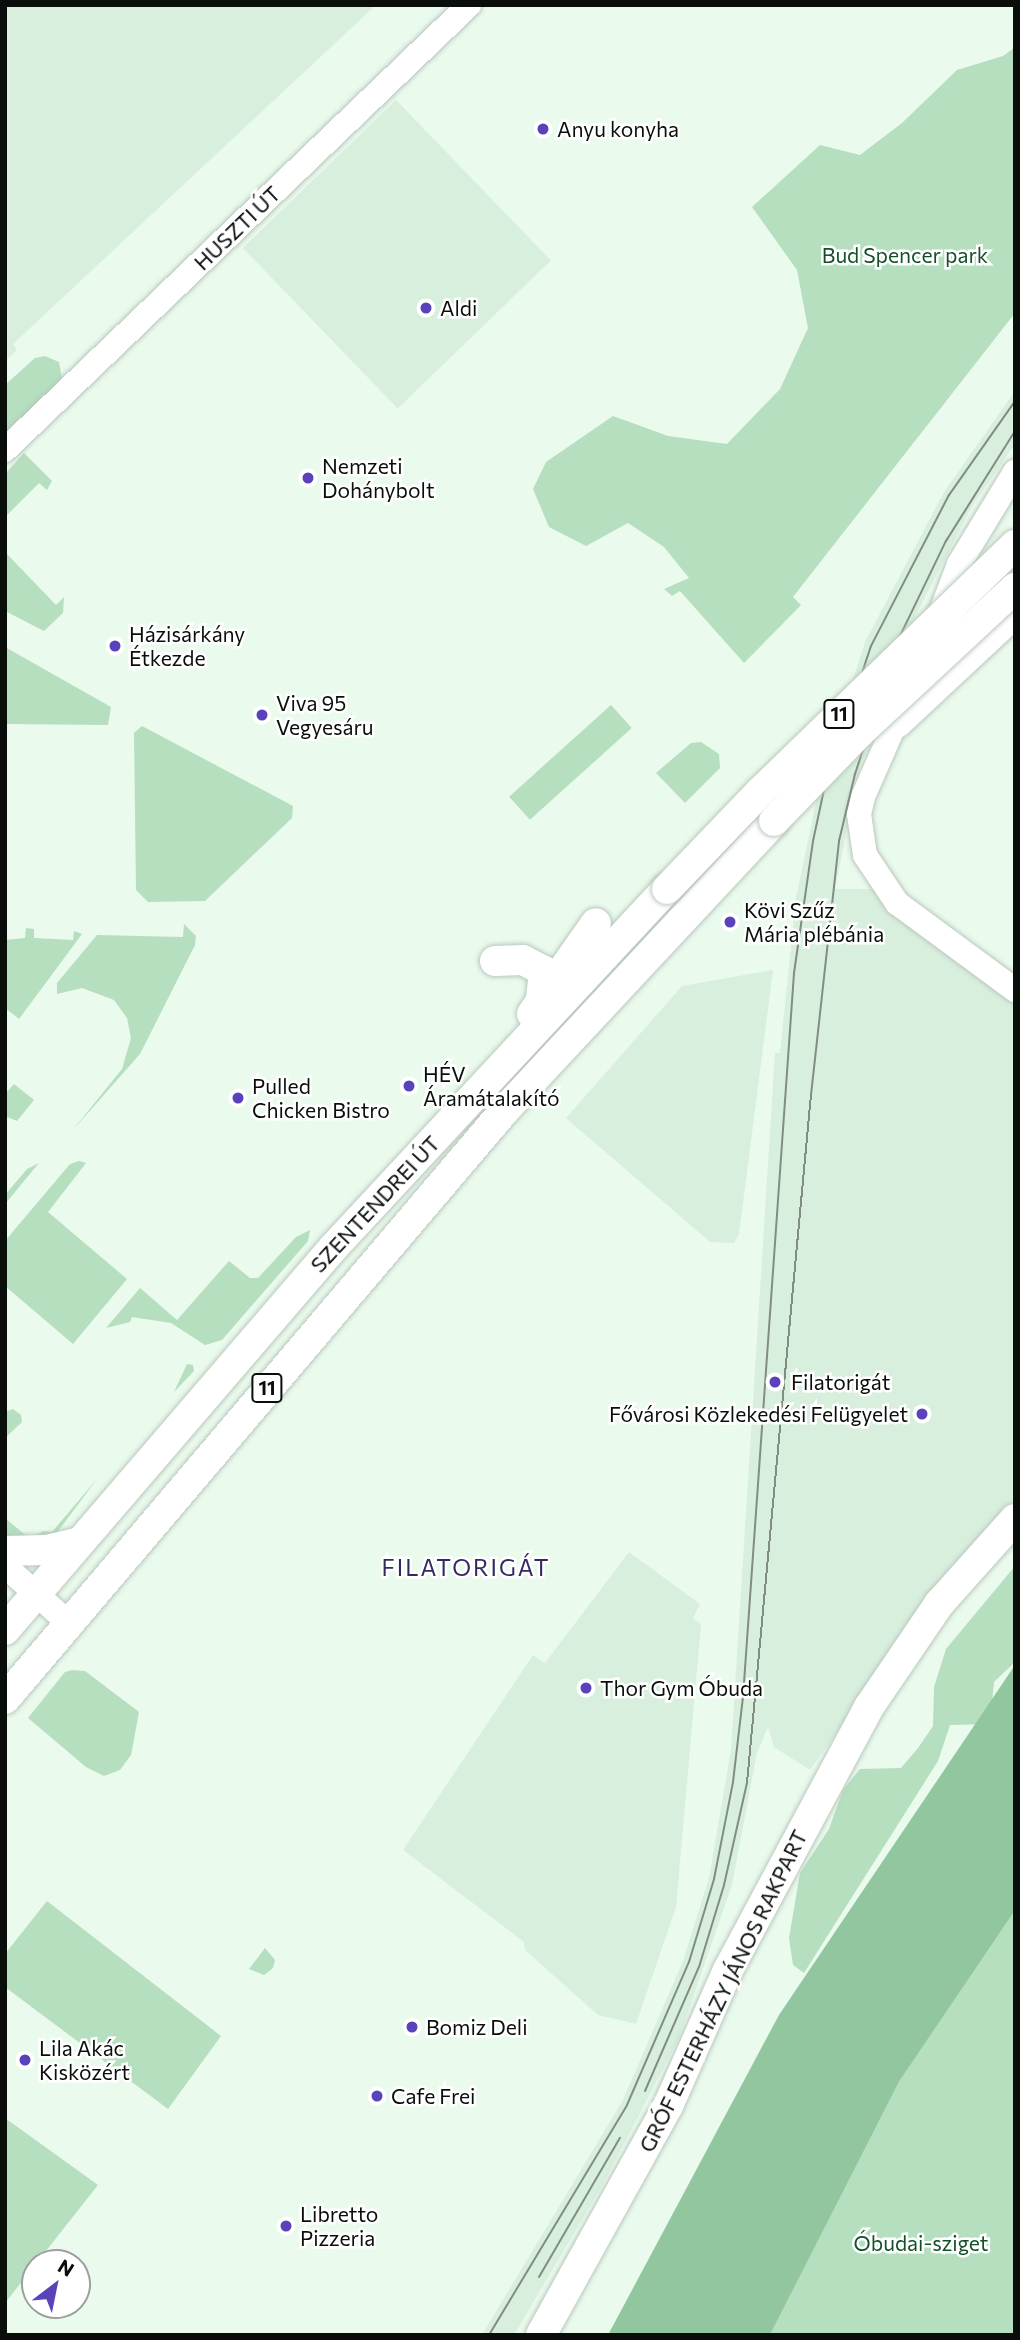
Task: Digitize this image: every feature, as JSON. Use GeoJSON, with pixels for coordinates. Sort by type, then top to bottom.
{"type":"FeatureCollection","features":[{"type":"Feature","properties":{"kind":"main road","name":"SZENTENDREI ÚT"},"geometry":{"type":"LineString","coordinates":[[5,1630],[324,1258],[667,889],[760,792],[1015,545]]}},
{"type":"Feature","properties":{"kind":"main road","name":"SZENTENDREI ÚT"},"geometry":{"type":"LineString","coordinates":[[5,1699],[71,1625],[504,1111],[860,732],[1015,588]]}},
{"type":"Feature","properties":{"kind":"main road"},"geometry":{"type":"LineString","coordinates":[[515,1055],[520,1030],[596,923]]}},
{"type":"Feature","properties":{"kind":"main road"},"geometry":{"type":"LineString","coordinates":[[495,961],[523,960],[544,971],[541,1000]]}},
{"type":"Feature","properties":{"kind":"main road","name":"GRÓF ESTERHÁZY JÁNOS RAKPART"},"geometry":{"type":"LineString","coordinates":[[541,2335],[645,2151],[697,2046],[728,1970],[869,1707],[939,1604],[1015,1519]]}},
{"type":"Feature","properties":{"kind":"main road"},"geometry":{"type":"LineString","coordinates":[[5,1551],[47,1550],[80,1542]]}},
{"type":"Feature","properties":{"kind":"street","name":"HUSZTI ÚT"},"geometry":{"type":"LineString","coordinates":[[5,450],[469,5]]}},
{"type":"Feature","properties":{"kind":"street"},"geometry":{"type":"LineString","coordinates":[[1015,472],[959,564],[896,728],[863,797],[859,814],[865,855],[897,903],[1015,990]]}},
{"type":"Feature","properties":{"kind":"street"},"geometry":{"type":"LineString","coordinates":[[896,728],[1015,617]]}},
{"type":"Feature","properties":{"kind":"street"},"geometry":{"type":"LineString","coordinates":[[938,618],[953,638],[969,644],[987,643]]}},
{"type":"Feature","properties":{"kind":"street"},"geometry":{"type":"LineString","coordinates":[[5,1566],[71,1625]]}},
{"type":"Feature","properties":{"kind":"shaded area"},"geometry":{"type":"Polygon","coordinates":[[[5,5],[376,5],[13,344],[17,350],[5,361],[5,5]]]}},
{"type":"Feature","properties":{"kind":"shaded area"},"geometry":{"type":"Polygon","coordinates":[[[396,100],[551,260],[398,408],[243,248],[396,100]]]}},
{"type":"Feature","properties":{"kind":"shaded area"},"geometry":{"type":"Polygon","coordinates":[[[1015,391],[1015,444],[971,508],[905,636],[858,774],[835,889],[874,889],[1015,999],[1015,1498],[959,1560],[810,1770],[774,1747],[768,1727],[757,1753],[732,1885],[679,2038],[603,2184],[514,2335],[482,2335],[623,2100],[683,1961],[709,1878],[731,1750],[775,1053],[780,1053],[796,898],[820,783],[865,642],[944,492],[1015,391]]]}},
{"type":"Feature","properties":{"kind":"shaded area"},"geometry":{"type":"Polygon","coordinates":[[[773,970],[739,1234],[734,1243],[710,1242],[566,1118],[682,986],[773,970]]]}},
{"type":"Feature","properties":{"kind":"shaded area"},"geometry":{"type":"Polygon","coordinates":[[[629,1552],[700,1604],[693,1618],[701,1624],[676,1907],[636,2024],[598,2015],[525,1950],[524,1942],[403,1850],[533,1655],[545,1663],[629,1552]]]}},
{"type":"Feature","properties":{"kind":"shaded area"},"geometry":{"type":"Polygon","coordinates":[[[1015,1665],[1015,1910],[900,2080],[770,2335],[608,2335],[779,2015],[1015,1665]]]}},
{"type":"Feature","properties":{"kind":"green space","name":"Bud Spencer park"},"geometry":{"type":"Polygon","coordinates":[[[1015,47],[1015,313],[793,597],[801,605],[744,663],[680,591],[672,596],[664,589],[689,578],[664,547],[628,523],[586,546],[549,527],[533,489],[546,462],[613,416],[668,436],[727,444],[780,389],[808,328],[797,270],[752,207],[820,145],[860,155],[902,123],[957,70],[1003,56],[1015,47]]]}},
{"type":"Feature","properties":{"kind":"green space"},"geometry":{"type":"Polygon","coordinates":[[[45,356],[59,362],[62,379],[5,437],[5,385],[35,358],[45,356]]]}},
{"type":"Feature","properties":{"kind":"green space"},"geometry":{"type":"Polygon","coordinates":[[[24,453],[52,481],[47,490],[39,483],[5,517],[5,474],[24,453]]]}},
{"type":"Feature","properties":{"kind":"green space"},"geometry":{"type":"Polygon","coordinates":[[[5,552],[56,605],[64,597],[63,613],[44,631],[5,611],[5,552]]]}},
{"type":"Feature","properties":{"kind":"green space"},"geometry":{"type":"Polygon","coordinates":[[[5,647],[111,707],[108,725],[5,724],[5,647]]]}},
{"type":"Feature","properties":{"kind":"green space"},"geometry":{"type":"Polygon","coordinates":[[[611,705],[632,728],[530,820],[509,797],[611,705]]]}},
{"type":"Feature","properties":{"kind":"green space"},"geometry":{"type":"Polygon","coordinates":[[[142,726],[293,806],[292,818],[205,901],[148,902],[136,890],[134,733],[142,726]]]}},
{"type":"Feature","properties":{"kind":"green space"},"geometry":{"type":"Polygon","coordinates":[[[701,742],[719,754],[720,768],[685,803],[656,773],[691,743],[701,742]]]}},
{"type":"Feature","properties":{"kind":"green space"},"geometry":{"type":"Polygon","coordinates":[[[184,924],[196,936],[195,945],[140,1054],[72,1131],[122,1069],[131,1038],[127,1018],[114,1000],[82,988],[57,994],[57,983],[97,935],[183,937],[184,924]]]}},
{"type":"Feature","properties":{"kind":"green space"},"geometry":{"type":"Polygon","coordinates":[[[26,928],[34,929],[34,938],[73,940],[74,931],[82,934],[19,1019],[5,1008],[5,940],[25,938],[26,928]]]}},
{"type":"Feature","properties":{"kind":"green space"},"geometry":{"type":"Polygon","coordinates":[[[14,1084],[34,1100],[17,1121],[5,1116],[5,1094],[14,1084]]]}},
{"type":"Feature","properties":{"kind":"green space"},"geometry":{"type":"Polygon","coordinates":[[[79,1161],[86,1163],[48,1212],[127,1279],[73,1344],[5,1286],[5,1241],[70,1164],[79,1161]]]}},
{"type":"Feature","properties":{"kind":"green space"},"geometry":{"type":"Polygon","coordinates":[[[39,1163],[5,1204],[5,1195],[27,1169],[39,1163]]]}},
{"type":"Feature","properties":{"kind":"green space"},"geometry":{"type":"Polygon","coordinates":[[[310,1230],[308,1241],[222,1340],[205,1345],[171,1323],[132,1317],[130,1322],[106,1328],[140,1288],[177,1320],[229,1261],[250,1278],[258,1278],[296,1237],[310,1230]]]}},
{"type":"Feature","properties":{"kind":"green space"},"geometry":{"type":"Polygon","coordinates":[[[187,1364],[193,1365],[194,1371],[174,1392],[187,1364]]]}},
{"type":"Feature","properties":{"kind":"green space"},"geometry":{"type":"Polygon","coordinates":[[[13,1409],[21,1415],[22,1422],[5,1438],[5,1412],[13,1409]]]}},
{"type":"Feature","properties":{"kind":"green space"},"geometry":{"type":"Polygon","coordinates":[[[97,1479],[53,1538],[16,1545],[5,1536],[5,1518],[30,1539],[43,1531],[52,1532],[97,1479]]]}},
{"type":"Feature","properties":{"kind":"green space"},"geometry":{"type":"Polygon","coordinates":[[[1015,1566],[1015,1662],[994,1682],[990,1724],[950,1725],[938,1761],[804,1973],[793,1965],[789,1938],[800,1873],[829,1829],[843,1790],[860,1769],[901,1768],[918,1748],[933,1726],[934,1687],[946,1649],[1015,1566]]]}},
{"type":"Feature","properties":{"kind":"green space"},"geometry":{"type":"Polygon","coordinates":[[[85,1671],[139,1712],[131,1755],[120,1770],[104,1776],[86,1767],[28,1718],[65,1672],[85,1671]]]}},
{"type":"Feature","properties":{"kind":"green space","name":"Óbudai-sziget"},"geometry":{"type":"Polygon","coordinates":[[[1015,1871],[1015,2335],[770,2335],[900,2080],[1015,1871]]]}},
{"type":"Feature","properties":{"kind":"green space"},"geometry":{"type":"Polygon","coordinates":[[[47,1901],[221,2036],[168,2109],[5,1987],[5,1954],[47,1901]]]}},
{"type":"Feature","properties":{"kind":"green space"},"geometry":{"type":"Polygon","coordinates":[[[265,1948],[275,1960],[273,1968],[264,1975],[249,1969],[265,1948]]]}},
{"type":"Feature","properties":{"kind":"green space"},"geometry":{"type":"Polygon","coordinates":[[[5,2118],[98,2185],[48,2249],[21,2249],[21,2283],[5,2303],[5,2118]]]}},
{"type":"Feature","properties":{"kind":"tram line"},"geometry":{"type":"LineString","coordinates":[[489,2335],[627,2105],[689,1962],[714,1879],[733,1782],[743,1697],[794,973],[813,841],[825,785],[871,646],[949,495],[1015,401]]}},
{"type":"Feature","properties":{"kind":"tram line"},"geometry":{"type":"LineString","coordinates":[[645,2091],[699,1967],[724,1885],[747,1783],[811,1095],[839,841],[855,774],[900,636],[946,541],[1015,431]]}},
{"type":"Feature","properties":{"kind":"tram line"},"geometry":{"type":"LineString","coordinates":[[539,2277],[620,2138]]}},
{"type":"Feature","properties":{"kind":"place","name":"Anyu konyha"},"geometry":{"type":"Point","coordinates":[543,129]}},
{"type":"Feature","properties":{"kind":"place","name":"Aldi"},"geometry":{"type":"Point","coordinates":[426,308]}},
{"type":"Feature","properties":{"kind":"place","name":"Nemzeti Dohánybolt"},"geometry":{"type":"Point","coordinates":[308,478]}},
{"type":"Feature","properties":{"kind":"place","name":"Házisárkány Étkezde"},"geometry":{"type":"Point","coordinates":[115,646]}},
{"type":"Feature","properties":{"kind":"place","name":"Viva 95 Vegyesáru"},"geometry":{"type":"Point","coordinates":[262,715]}},
{"type":"Feature","properties":{"kind":"place","name":"Kövi Szűz Mária plébánia"},"geometry":{"type":"Point","coordinates":[730,922]}},
{"type":"Feature","properties":{"kind":"place","name":"HÉV Áramátalakító"},"geometry":{"type":"Point","coordinates":[409,1086]}},
{"type":"Feature","properties":{"kind":"place","name":"Pulled Chicken Bistro"},"geometry":{"type":"Point","coordinates":[238,1098]}},
{"type":"Feature","properties":{"kind":"place","name":"Filatorigát"},"geometry":{"type":"Point","coordinates":[775,1382]}},
{"type":"Feature","properties":{"kind":"place","name":"Fővárosi Közlekedési Felügyelet"},"geometry":{"type":"Point","coordinates":[922,1414]}},
{"type":"Feature","properties":{"kind":"place","name":"Thor Gym Óbuda"},"geometry":{"type":"Point","coordinates":[586,1688]}},
{"type":"Feature","properties":{"kind":"place","name":"Bomiz Deli"},"geometry":{"type":"Point","coordinates":[412,2027]}},
{"type":"Feature","properties":{"kind":"place","name":"Lila Akác Kisközért"},"geometry":{"type":"Point","coordinates":[25,2060]}},
{"type":"Feature","properties":{"kind":"place","name":"Cafe Frei"},"geometry":{"type":"Point","coordinates":[377,2096]}},
{"type":"Feature","properties":{"kind":"place","name":"Libretto Pizzeria"},"geometry":{"type":"Point","coordinates":[286,2226]}},
{"type":"Feature","properties":{"kind":"district","name":"FILATORIGÁT"},"geometry":{"type":"Point","coordinates":[466,1567]}}]}
